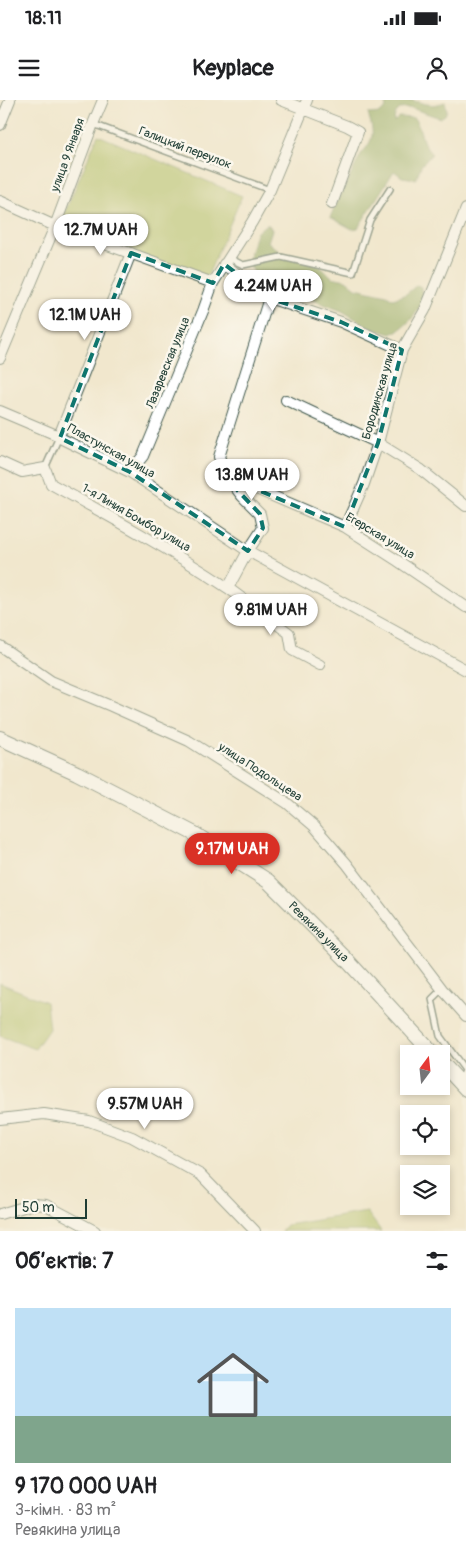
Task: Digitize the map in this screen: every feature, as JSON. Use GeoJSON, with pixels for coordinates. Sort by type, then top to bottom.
{"type":"FeatureCollection","features":[{"type":"Feature","properties":{"kind":"main road","name":"Ревякина улица"},"geometry":{"type":"LineString","coordinates":[[0,738],[76,773],[193,833],[268,881],[345,958],[426,1045]]}},
{"type":"Feature","properties":{"kind":"main road"},"geometry":{"type":"LineString","coordinates":[[450,1072],[463,1086]]}},
{"type":"Feature","properties":{"kind":"street"},"geometry":{"type":"LineString","coordinates":[[0,125],[10,100]]}},
{"type":"Feature","properties":{"kind":"street","name":"улица 9 Января"},"geometry":{"type":"LineString","coordinates":[[0,358],[55,226],[103,100]]}},
{"type":"Feature","properties":{"kind":"street"},"geometry":{"type":"LineString","coordinates":[[281,100],[306,104],[358,132],[332,204]]}},
{"type":"Feature","properties":{"kind":"street","name":"Лазаревская улица"},"geometry":{"type":"LineString","coordinates":[[130,472],[143,456],[199,320],[212,283],[270,190],[306,104]]}},
{"type":"Feature","properties":{"kind":"street"},"geometry":{"type":"LineString","coordinates":[[0,201],[55,226],[212,283]]}},
{"type":"Feature","properties":{"kind":"street","name":"Бородинская улица"},"geometry":{"type":"LineString","coordinates":[[345,527],[364,484],[378,443],[402,350],[425,310],[466,209]]}},
{"type":"Feature","properties":{"kind":"street"},"geometry":{"type":"LineString","coordinates":[[59,436],[131,253]]}},
{"type":"Feature","properties":{"kind":"street"},"geometry":{"type":"LineString","coordinates":[[226,261],[269,298],[341,322],[402,350]]}},
{"type":"Feature","properties":{"kind":"street"},"geometry":{"type":"LineString","coordinates":[[228,588],[248,550],[263,528],[260,514],[242,496],[228,477],[219,458],[269,298]]}},
{"type":"Feature","properties":{"kind":"street"},"geometry":{"type":"LineString","coordinates":[[286,400],[378,443],[420,469],[466,506]]}},
{"type":"Feature","properties":{"kind":"street","name":"Пластунская улица"},"geometry":{"type":"LineString","coordinates":[[0,411],[59,436],[130,472],[248,550],[466,670]]}},
{"type":"Feature","properties":{"kind":"street"},"geometry":{"type":"LineString","coordinates":[[0,462],[22,472],[45,468]]}},
{"type":"Feature","properties":{"kind":"street","name":"1-я Линия Бомбор улица"},"geometry":{"type":"LineString","coordinates":[[45,468],[51,484],[135,530],[228,588],[289,634],[292,650],[320,665]]}},
{"type":"Feature","properties":{"kind":"street","name":"Егерская улица"},"geometry":{"type":"LineString","coordinates":[[228,477],[345,527],[466,607]]}},
{"type":"Feature","properties":{"kind":"street","name":"улица Подольцева"},"geometry":{"type":"LineString","coordinates":[[0,646],[52,681],[189,741],[287,803],[314,826],[347,864],[442,989],[466,1016]]}},
{"type":"Feature","properties":{"kind":"street"},"geometry":{"type":"LineString","coordinates":[[0,1119],[44,1114],[89,1120],[132,1137],[201,1175],[255,1231]]}},
{"type":"Feature","properties":{"kind":"street"},"geometry":{"type":"LineString","coordinates":[[0,1214],[34,1204],[46,1205],[94,1231]]}},
{"type":"Feature","properties":{"kind":"lane","name":"Галицкий переулок"},"geometry":{"type":"LineString","coordinates":[[93,124],[270,190]]}},
{"type":"Feature","properties":{"kind":"lane"},"geometry":{"type":"LineString","coordinates":[[226,261],[243,265],[281,257],[353,273],[370,220],[390,189]]}},
{"type":"Feature","properties":{"kind":"lane"},"geometry":{"type":"LineString","coordinates":[[45,468],[59,436]]}},
{"type":"Feature","properties":{"kind":"lane"},"geometry":{"type":"LineString","coordinates":[[442,989],[432,999],[440,1036],[466,1070],[463,1086]]}},
{"type":"Feature","properties":{"kind":"highlighted area"},"geometry":{"type":"Polygon","coordinates":[[[131,253],[213,283],[224,264],[269,298],[341,322],[402,350],[378,443],[345,527],[223,475],[260,514],[263,528],[248,551],[130,472],[60,438],[131,253]]]}},
{"type":"Feature","properties":{"kind":"green space"},"geometry":{"type":"Polygon","coordinates":[[[384,100],[409,100],[431,105],[445,102],[447,110],[445,115],[440,118],[411,108],[400,109],[395,114],[394,122],[399,117],[414,118],[425,145],[432,154],[421,166],[416,179],[402,177],[394,171],[358,228],[352,229],[330,217],[361,154],[371,139],[372,131],[368,114],[380,113],[386,108],[384,100]]]}},
{"type":"Feature","properties":{"kind":"green space"},"geometry":{"type":"Polygon","coordinates":[[[98,135],[242,196],[205,282],[61,221],[98,135]]]}},
{"type":"Feature","properties":{"kind":"green space"},"geometry":{"type":"Polygon","coordinates":[[[265,225],[269,225],[272,230],[268,242],[280,252],[293,259],[318,265],[332,277],[346,280],[356,288],[387,295],[393,299],[406,294],[417,285],[421,287],[422,298],[418,310],[406,325],[391,334],[371,328],[342,311],[262,281],[248,262],[256,233],[265,225]]]}},
{"type":"Feature","properties":{"kind":"green space"},"geometry":{"type":"Polygon","coordinates":[[[0,983],[46,1002],[49,1029],[35,1049],[0,1036],[0,983]]]}},
{"type":"Feature","properties":{"kind":"green space"},"geometry":{"type":"Polygon","coordinates":[[[367,1212],[381,1231],[281,1231],[286,1225],[367,1212]]]}}]}
